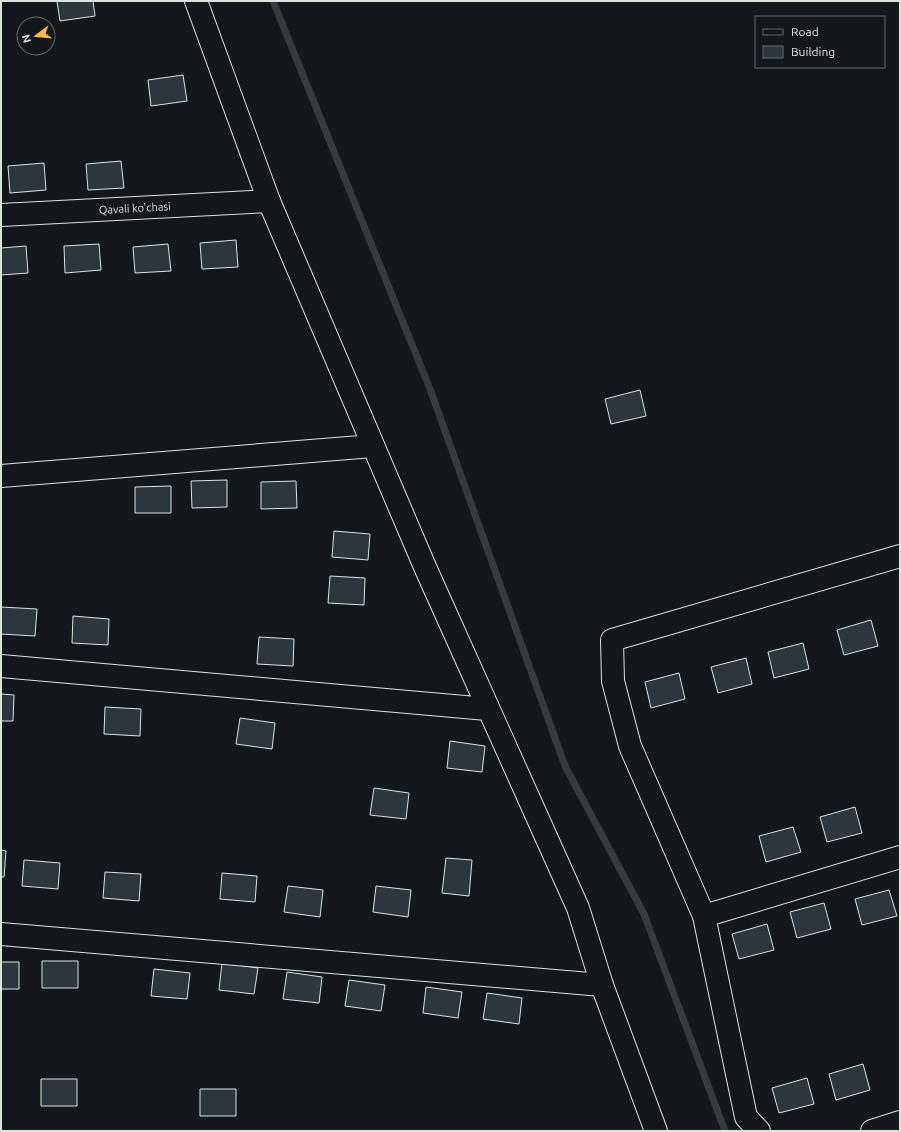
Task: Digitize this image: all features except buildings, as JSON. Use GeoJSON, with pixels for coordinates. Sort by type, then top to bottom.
{"type":"FeatureCollection","features":[{"type":"Feature","properties":{"kind":"street"},"geometry":{"type":"LineString","coordinates":[[196,1],[269,201],[487,709],[578,908],[602,985],[656,1131]]}},
{"type":"Feature","properties":{"kind":"street","name":"Qavali ko'chasi"},"geometry":{"type":"LineString","coordinates":[[1,215],[269,201]]}},
{"type":"Feature","properties":{"kind":"street"},"geometry":{"type":"LineString","coordinates":[[1,476],[373,446]]}},
{"type":"Feature","properties":{"kind":"street"},"geometry":{"type":"LineString","coordinates":[[759,1131],[746,1117],[704,916],[630,746],[613,681],[612,640],[900,556]]}},
{"type":"Feature","properties":{"kind":"street"},"geometry":{"type":"LineString","coordinates":[[1,666],[487,709]]}},
{"type":"Feature","properties":{"kind":"street"},"geometry":{"type":"LineString","coordinates":[[704,916],[900,857]]}},
{"type":"Feature","properties":{"kind":"street"},"geometry":{"type":"LineString","coordinates":[[1,934],[602,985]]}},
{"type":"Feature","properties":{"kind":"street"},"geometry":{"type":"LineString","coordinates":[[872,1131],[900,1122]]}},
{"type":"Feature","properties":{"kind":"waterway"},"geometry":{"type":"LineString","coordinates":[[273,1],[430,389],[565,766],[644,914],[725,1131]]}}]}
